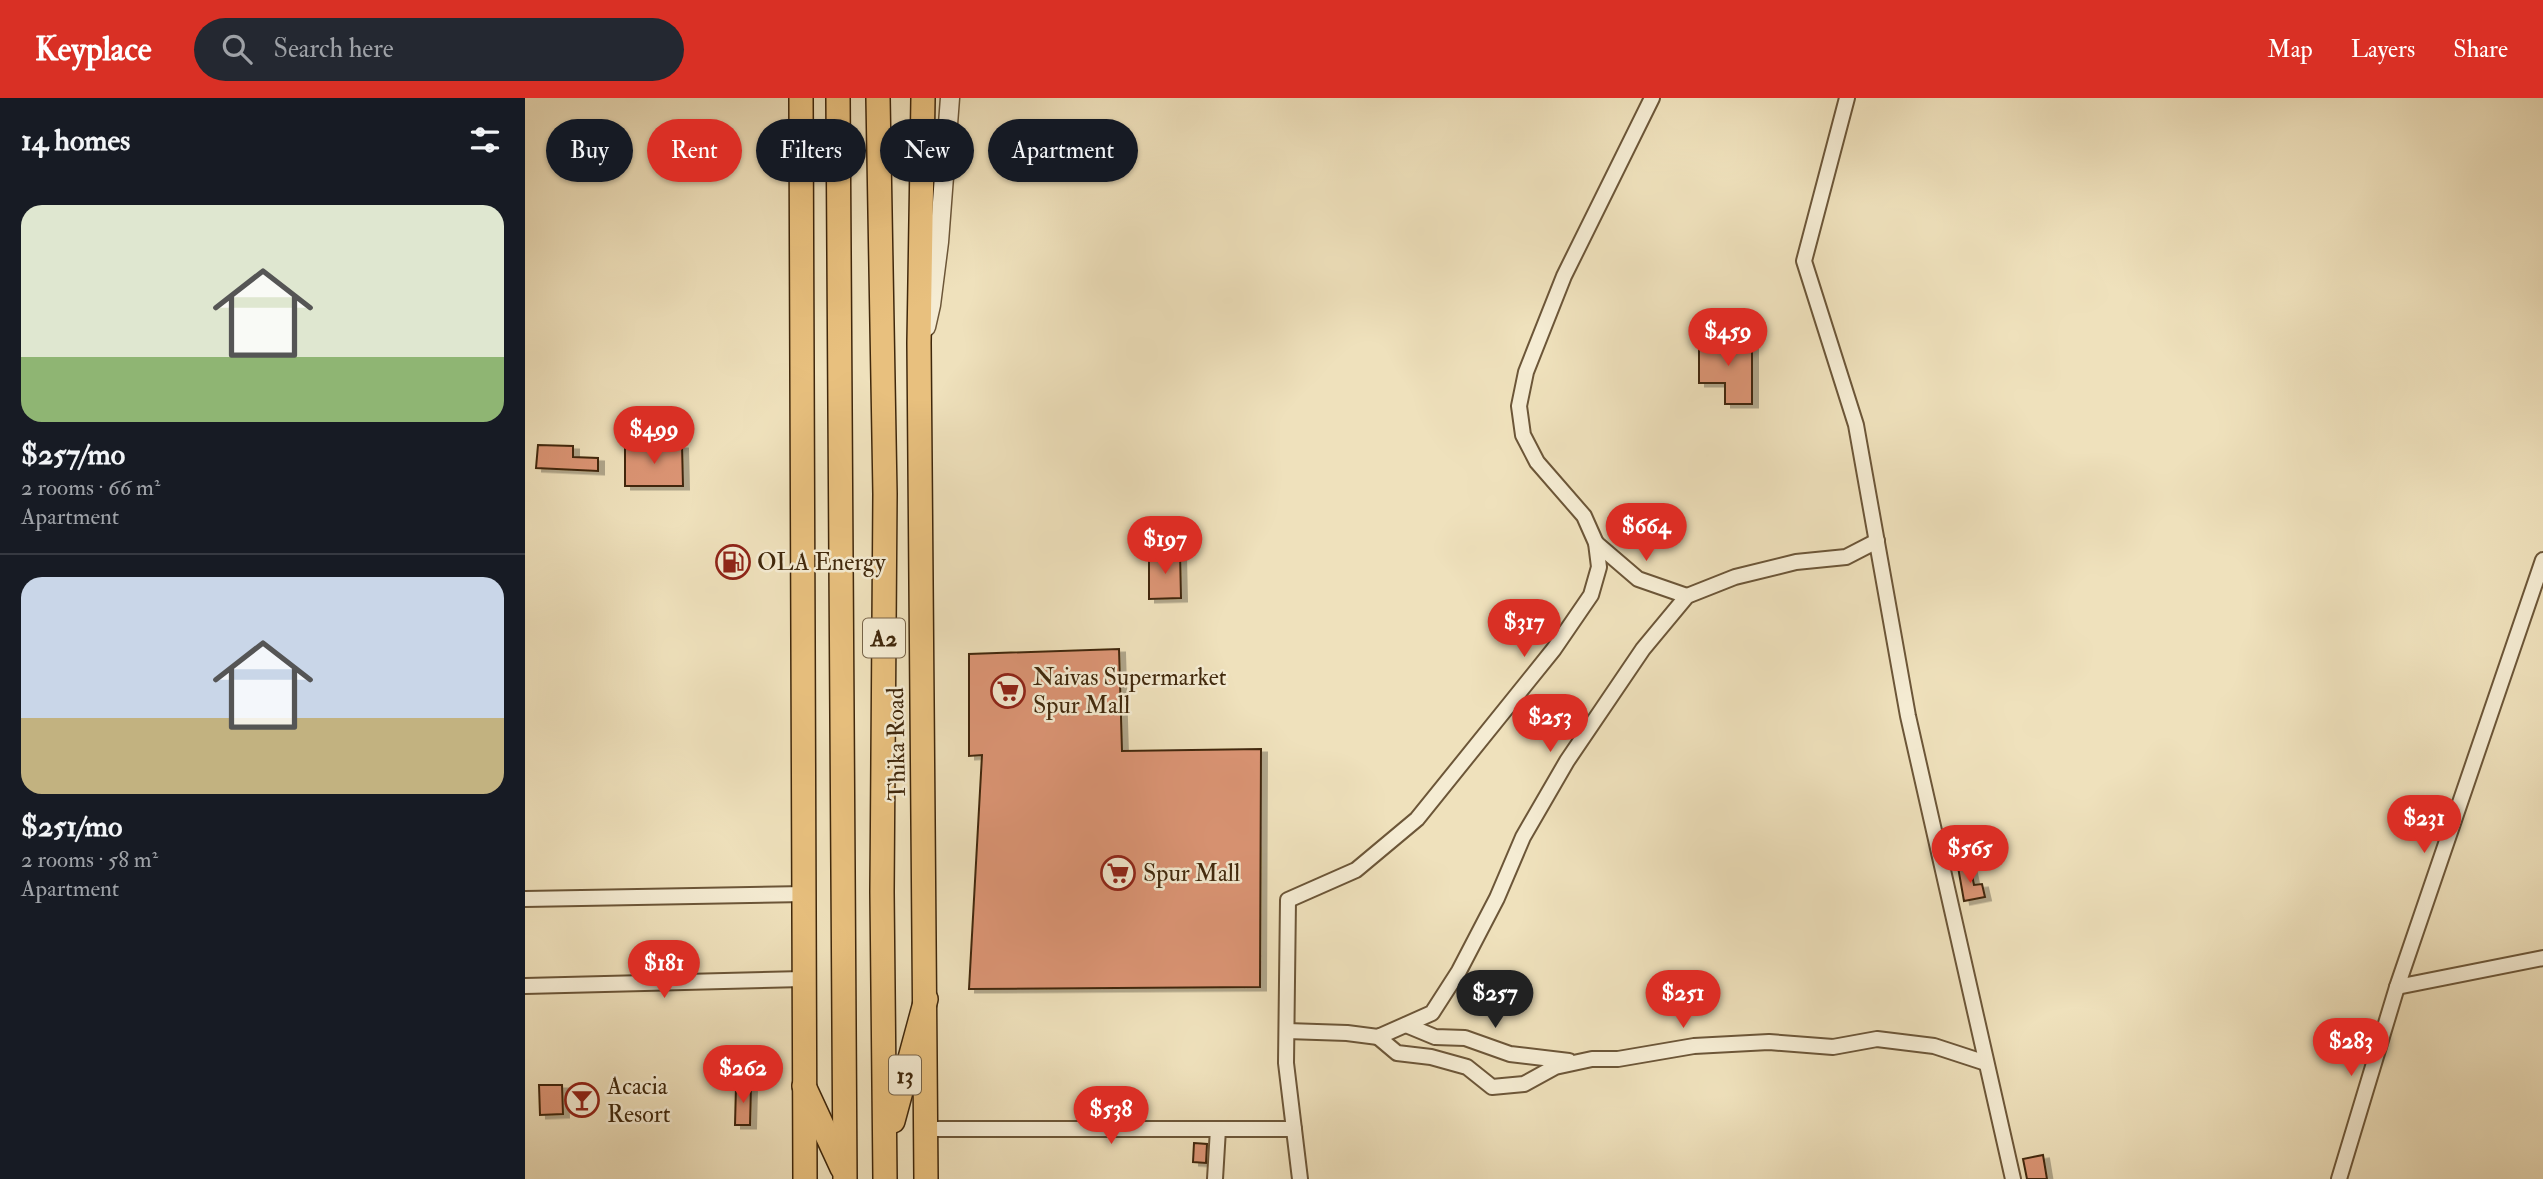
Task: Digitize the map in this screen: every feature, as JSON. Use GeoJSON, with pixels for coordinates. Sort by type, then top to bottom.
{"type":"FeatureCollection","features":[{"type":"Feature","properties":{"kind":"main road"},"geometry":{"type":"LineString","coordinates":[[801,98],[804,1179]]}},
{"type":"Feature","properties":{"kind":"main road","name":"A2"},"geometry":{"type":"LineString","coordinates":[[838,98],[845,1177]]}},
{"type":"Feature","properties":{"kind":"main road","name":"Thika Road"},"geometry":{"type":"LineString","coordinates":[[878,98],[885,494],[885,1179]]}},
{"type":"Feature","properties":{"kind":"main road","name":"Thika Road"},"geometry":{"type":"LineString","coordinates":[[923,98],[919,344],[926,1179]]}},
{"type":"Feature","properties":{"kind":"main road","name":"13"},"geometry":{"type":"LineString","coordinates":[[885,1150],[926,999]]}},
{"type":"Feature","properties":{"kind":"main road"},"geometry":{"type":"LineString","coordinates":[[804,1086],[845,1177]]}},
{"type":"Feature","properties":{"kind":"street"},"geometry":{"type":"LineString","coordinates":[[919,344],[927,323],[933,292],[950,98]]}},
{"type":"Feature","properties":{"kind":"street"},"geometry":{"type":"LineString","coordinates":[[1300,1179],[1286,1063],[1288,900],[1356,870],[1416,819],[1554,649],[1591,595],[1599,567],[1596,543],[1584,516],[1537,462],[1523,435],[1519,406],[1526,372],[1564,276],[1652,98]]}},
{"type":"Feature","properties":{"kind":"street"},"geometry":{"type":"LineString","coordinates":[[1847,98],[1804,261],[1856,425],[1909,716],[2013,1179]]}},
{"type":"Feature","properties":{"kind":"street"},"geometry":{"type":"LineString","coordinates":[[1287,1031],[1378,1037],[1432,1013],[1465,959],[1497,898],[1523,837],[1567,761],[1643,649],[1687,596],[1735,577],[1759,571],[1796,562],[1846,557],[1877,541]]}},
{"type":"Feature","properties":{"kind":"street"},"geometry":{"type":"LineString","coordinates":[[1596,543],[1638,579],[1687,596]]}},
{"type":"Feature","properties":{"kind":"street"},"geometry":{"type":"LineString","coordinates":[[2339,1179],[2397,987],[2543,560]]}},
{"type":"Feature","properties":{"kind":"street"},"geometry":{"type":"LineString","coordinates":[[525,898],[805,894]]}},
{"type":"Feature","properties":{"kind":"street"},"geometry":{"type":"LineString","coordinates":[[2397,987],[2543,958]]}},
{"type":"Feature","properties":{"kind":"street"},"geometry":{"type":"LineString","coordinates":[[525,986],[803,979]]}},
{"type":"Feature","properties":{"kind":"street"},"geometry":{"type":"LineString","coordinates":[[1406,1025],[1435,1037],[1465,1038],[1510,1054],[1577,1062]]}},
{"type":"Feature","properties":{"kind":"street"},"geometry":{"type":"LineString","coordinates":[[1378,1037],[1397,1053],[1431,1057],[1467,1067],[1492,1087],[1524,1084],[1555,1068],[1592,1059],[1619,1059],[1694,1046],[1769,1042],[1833,1047],[1877,1039],[1934,1046],[1986,1063]]}},
{"type":"Feature","properties":{"kind":"street"},"geometry":{"type":"LineString","coordinates":[[927,1129],[1294,1129]]}},
{"type":"Feature","properties":{"kind":"street"},"geometry":{"type":"LineString","coordinates":[[1215,1179],[1218,1129]]}},
{"type":"Feature","properties":{"kind":"building"},"geometry":{"type":"Polygon","coordinates":[[[1699,340],[1752,340],[1752,404],[1725,404],[1725,383],[1699,383],[1699,340]]]}},
{"type":"Feature","properties":{"kind":"building"},"geometry":{"type":"Polygon","coordinates":[[[538,445],[573,446],[573,457],[598,458],[598,471],[536,468],[538,445]]]}},
{"type":"Feature","properties":{"kind":"building"},"geometry":{"type":"Polygon","coordinates":[[[682,445],[683,486],[625,486],[625,446],[682,445]]]}},
{"type":"Feature","properties":{"kind":"building"},"geometry":{"type":"Polygon","coordinates":[[[1180,552],[1181,598],[1149,599],[1149,553],[1180,552]]]}},
{"type":"Feature","properties":{"kind":"building","name":"Spur Mall"},"geometry":{"type":"Polygon","coordinates":[[[1119,649],[1122,751],[1261,749],[1260,987],[969,989],[982,755],[969,756],[969,654],[1119,649]]]}},
{"type":"Feature","properties":{"kind":"building"},"geometry":{"type":"Polygon","coordinates":[[[1970,865],[1974,885],[1982,884],[1985,897],[1964,901],[1958,867],[1970,865]]]}},
{"type":"Feature","properties":{"kind":"building"},"geometry":{"type":"Polygon","coordinates":[[[539,1085],[562,1085],[563,1114],[540,1115],[539,1085]]]}},
{"type":"Feature","properties":{"kind":"building"},"geometry":{"type":"Polygon","coordinates":[[[736,1086],[751,1086],[750,1125],[735,1125],[736,1086]]]}},
{"type":"Feature","properties":{"kind":"building"},"geometry":{"type":"Polygon","coordinates":[[[1194,1143],[1207,1144],[1206,1163],[1193,1162],[1194,1143]]]}},
{"type":"Feature","properties":{"kind":"building"},"geometry":{"type":"Polygon","coordinates":[[[2043,1155],[2047,1179],[2027,1179],[2023,1159],[2043,1155]]]}},
{"type":"Feature","properties":{"kind":"place","name":"OLA Energy"},"geometry":{"type":"Point","coordinates":[733,562]}},
{"type":"Feature","properties":{"kind":"place","name":"Naivas Supermarket Spur Mall"},"geometry":{"type":"Point","coordinates":[1008,691]}},
{"type":"Feature","properties":{"kind":"place","name":"Spur Mall"},"geometry":{"type":"Point","coordinates":[1118,873]}},
{"type":"Feature","properties":{"kind":"place","name":"Acacia Resort"},"geometry":{"type":"Point","coordinates":[582,1100]}}]}
